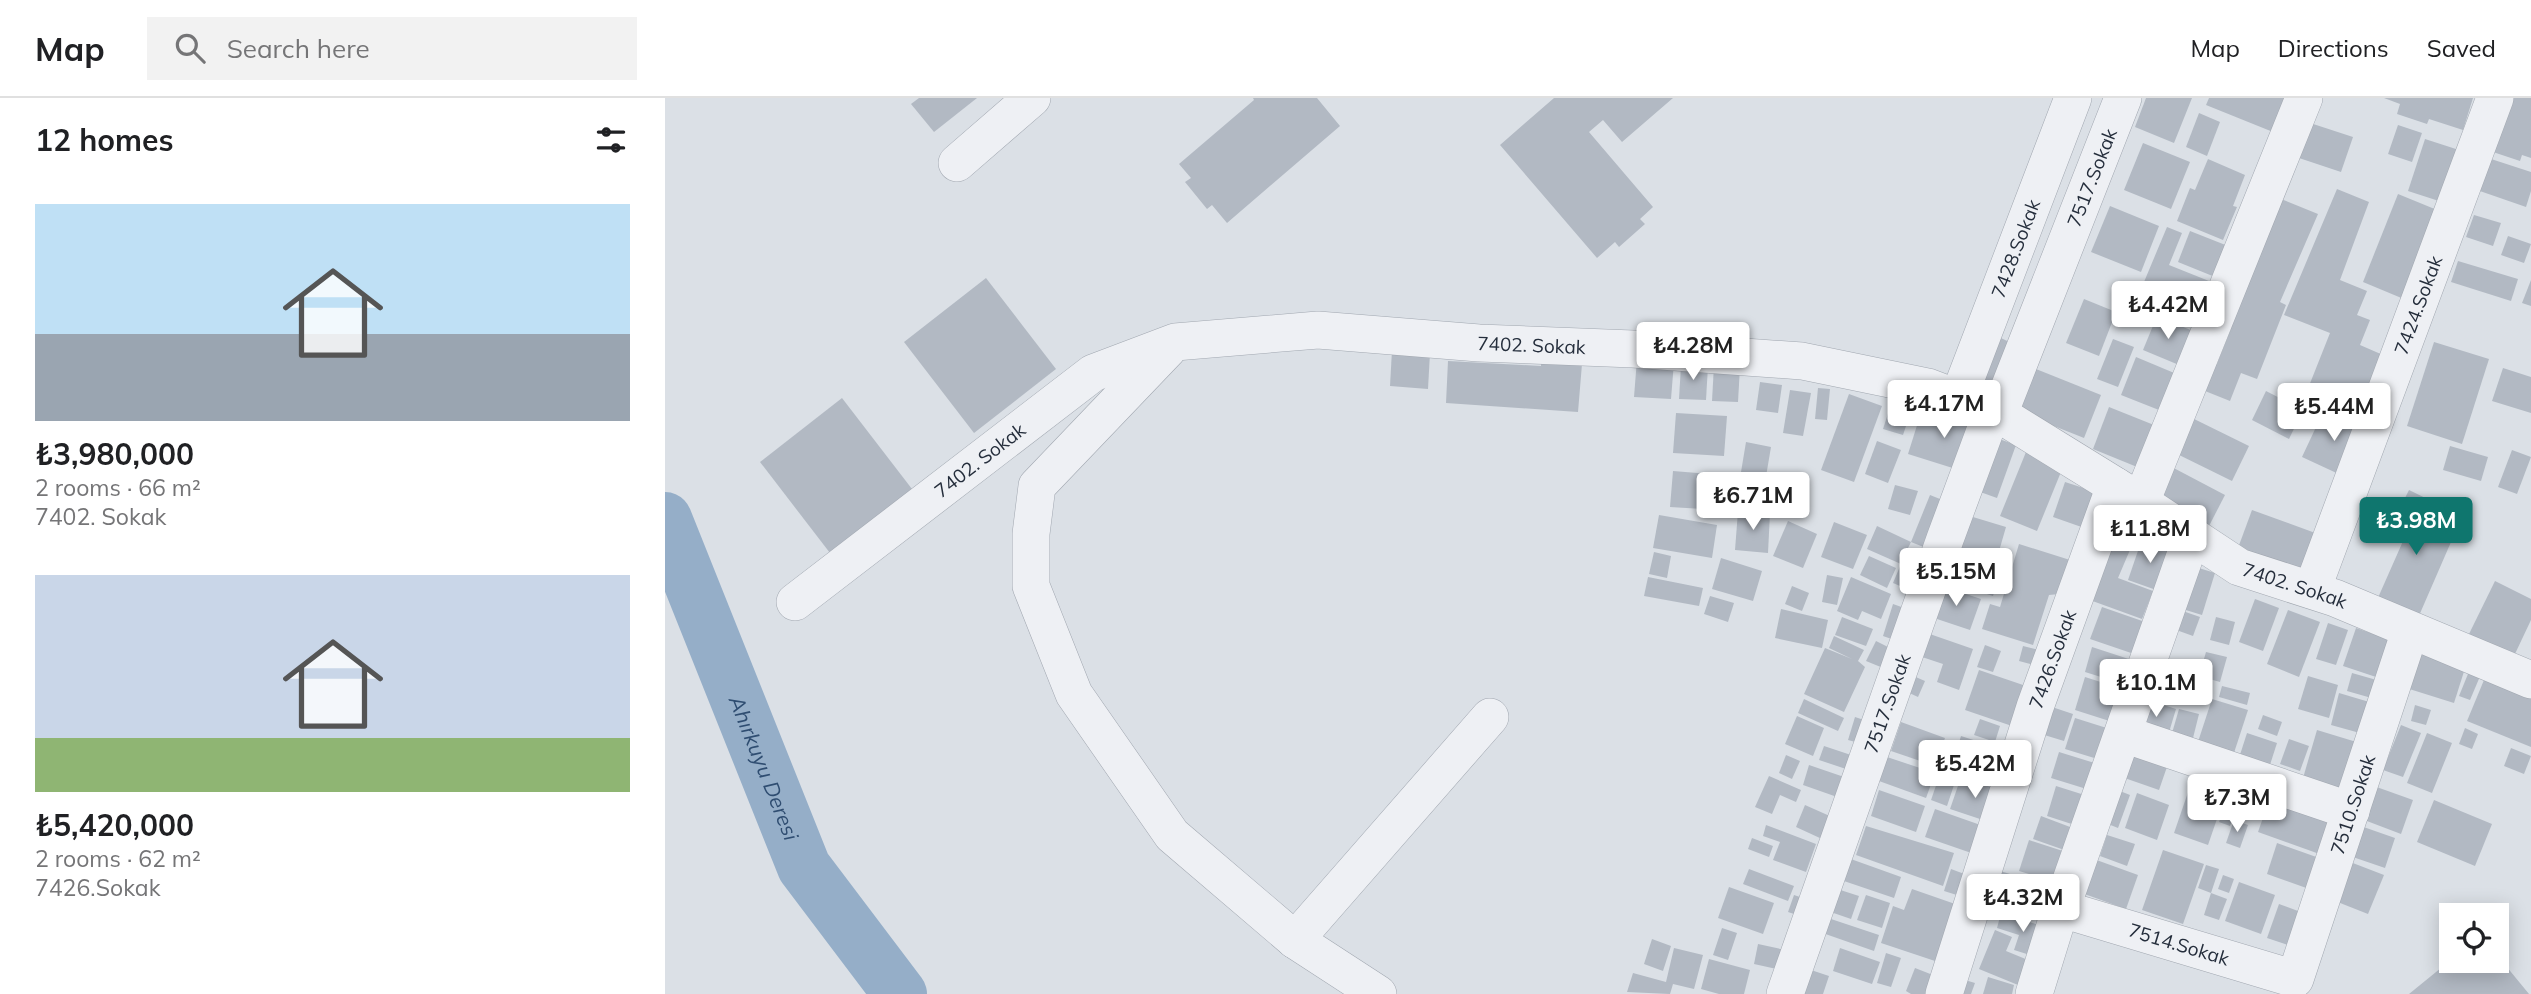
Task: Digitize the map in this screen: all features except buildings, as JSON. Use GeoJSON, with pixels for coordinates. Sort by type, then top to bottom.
{"type":"FeatureCollection","features":[{"type":"Feature","properties":{"kind":"street"},"geometry":{"type":"LineString","coordinates":[[957,163],[1032,98]]}},
{"type":"Feature","properties":{"kind":"street","name":"7428.Sokak"},"geometry":{"type":"LineString","coordinates":[[1958,399],[2073,98]]}},
{"type":"Feature","properties":{"kind":"street","name":"7517.Sokak"},"geometry":{"type":"LineString","coordinates":[[1785,994],[1945,539],[2123,98]]}},
{"type":"Feature","properties":{"kind":"street","name":"7426.Sokak"},"geometry":{"type":"LineString","coordinates":[[1944,994],[2035,707],[2304,98]]}},
{"type":"Feature","properties":{"kind":"street","name":"7424.Sokak"},"geometry":{"type":"LineString","coordinates":[[2312,590],[2495,98]]}},
{"type":"Feature","properties":{"kind":"street","name":"7402. Sokak"},"geometry":{"type":"LineString","coordinates":[[795,602],[1093,373],[1175,342],[1318,330],[1479,344],[1633,349],[1802,361],[1928,387],[1995,413],[2128,494],[2239,567],[2335,598],[2531,680]]}},
{"type":"Feature","properties":{"kind":"street"},"geometry":{"type":"LineString","coordinates":[[1175,342],[1037,486],[1031,534],[1031,586],[1074,694],[1172,835],[1295,940],[1378,994]]}},
{"type":"Feature","properties":{"kind":"street"},"geometry":{"type":"LineString","coordinates":[[2034,994],[2192,536]]}},
{"type":"Feature","properties":{"kind":"street","name":"7510.Sokak"},"geometry":{"type":"LineString","coordinates":[[2295,979],[2410,631]]}},
{"type":"Feature","properties":{"kind":"street"},"geometry":{"type":"LineString","coordinates":[[1295,940],[1490,717]]}},
{"type":"Feature","properties":{"kind":"street"},"geometry":{"type":"LineString","coordinates":[[2124,734],[2351,811]]}},
{"type":"Feature","properties":{"kind":"street","name":"7514.Sokak"},"geometry":{"type":"LineString","coordinates":[[2062,909],[2295,979]]}},
{"type":"Feature","properties":{"kind":"waterway","name":"Ahırkuyu Deresi"},"geometry":{"type":"LineString","coordinates":[[665,519],[804,867],[900,994]]}}]}
